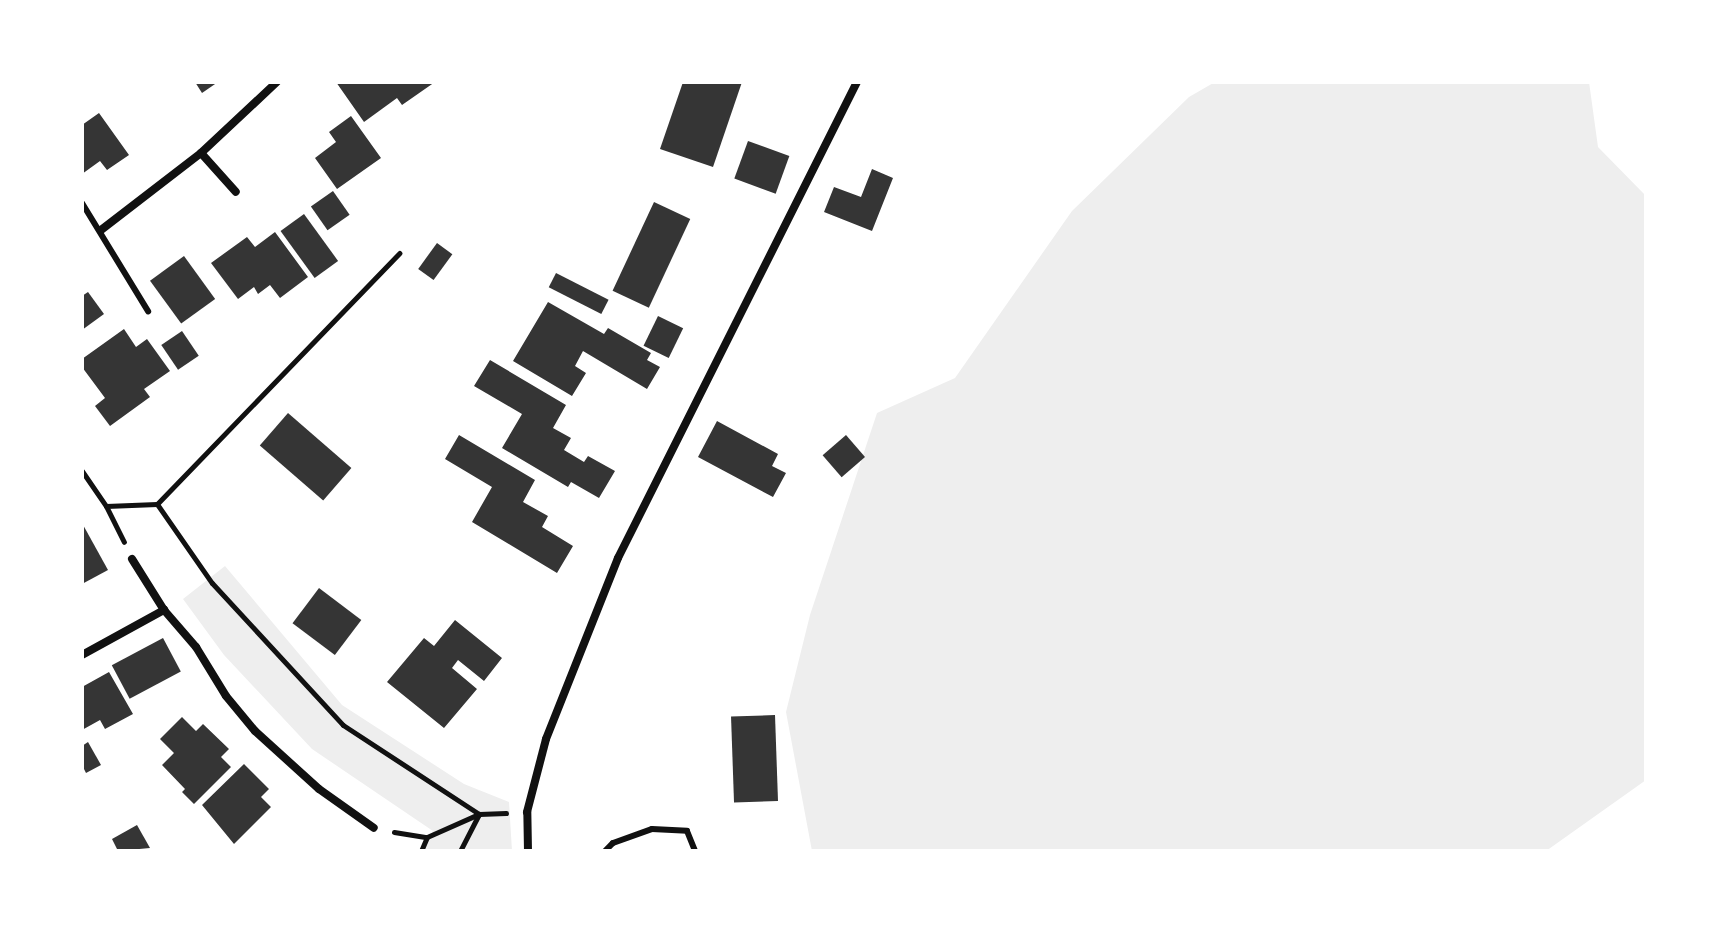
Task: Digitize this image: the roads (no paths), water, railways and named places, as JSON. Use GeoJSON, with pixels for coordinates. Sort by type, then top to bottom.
{"type":"FeatureCollection","features":[{"type":"Feature","properties":{"kind":"street"},"geometry":{"type":"LineString","coordinates":[[101,230],[201,153],[277,82]]}},
{"type":"Feature","properties":{"kind":"street"},"geometry":{"type":"LineString","coordinates":[[528,851],[527,812],[546,739],[618,558],[857,82]]}},
{"type":"Feature","properties":{"kind":"street"},"geometry":{"type":"LineString","coordinates":[[201,153],[236,192]]}},
{"type":"Feature","properties":{"kind":"street"},"geometry":{"type":"LineString","coordinates":[[132,559],[164,610],[196,647],[226,696],[255,731],[319,789],[374,828]]}},
{"type":"Feature","properties":{"kind":"street"},"geometry":{"type":"LineString","coordinates":[[82,655],[164,610]]}},
{"type":"Feature","properties":{"kind":"lane"},"geometry":{"type":"LineString","coordinates":[[82,203],[148,311]]}},
{"type":"Feature","properties":{"kind":"lane"},"geometry":{"type":"LineString","coordinates":[[605,851],[613,843],[652,829],[687,831],[695,851]]}}]}
